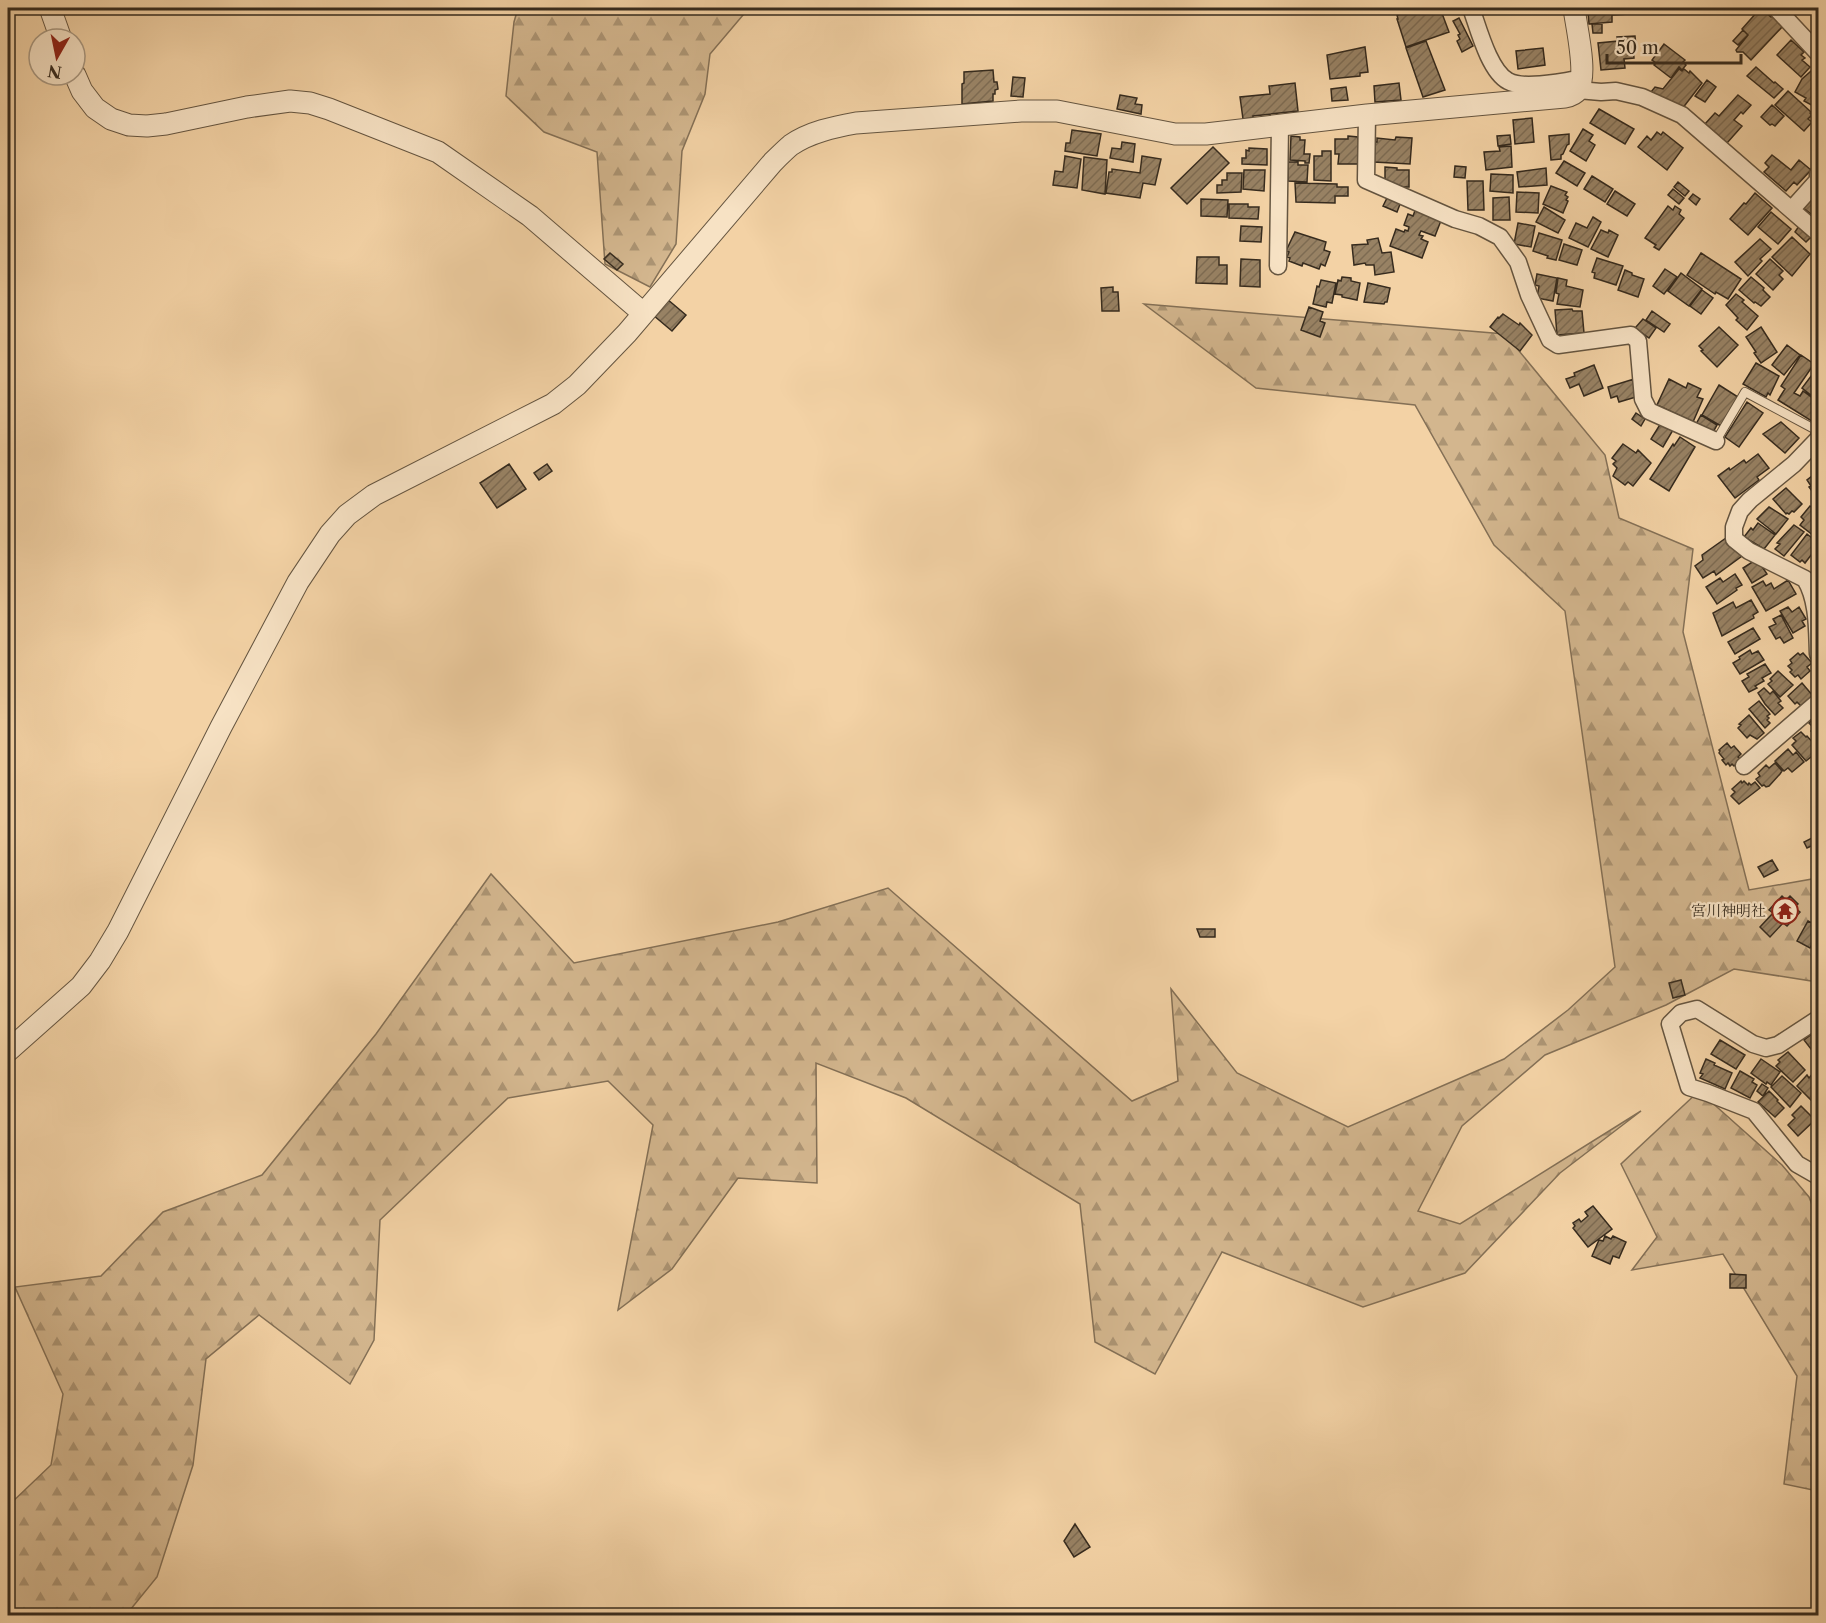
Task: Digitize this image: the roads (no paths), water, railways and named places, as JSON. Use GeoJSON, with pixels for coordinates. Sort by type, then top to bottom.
{"type":"FeatureCollection","features":[{"type":"Feature","properties":{"kind":"street"},"geometry":{"type":"LineString","coordinates":[[50,8],[57,27]]}},
{"type":"Feature","properties":{"kind":"street"},"geometry":{"type":"LineString","coordinates":[[1471,8],[1491,60],[1498,73],[1508,82],[1529,85],[1580,84],[1601,92],[1616,91],[1642,97],[1682,115],[1818,233]]}},
{"type":"Feature","properties":{"kind":"street"},"geometry":{"type":"LineString","coordinates":[[8,1051],[81,986],[100,961],[118,932],[221,727],[298,582],[330,534],[347,515],[374,495],[553,404],[577,385],[627,333],[773,162],[791,145],[834,127],[856,123],[1021,111],[1057,111],[1175,134],[1206,134],[1367,115],[1565,98],[1573,95],[1580,84],[1581,68],[1574,8]]}},
{"type":"Feature","properties":{"kind":"street"},"geometry":{"type":"LineString","coordinates":[[1776,8],[1818,52]]}},
{"type":"Feature","properties":{"kind":"street"},"geometry":{"type":"LineString","coordinates":[[80,87],[95,108],[111,119],[129,125],[166,124],[247,107],[290,101],[310,103],[329,109],[438,152],[530,216],[643,314]]}},
{"type":"Feature","properties":{"kind":"street"},"geometry":{"type":"LineString","coordinates":[[1367,115],[1366,180],[1455,219],[1479,226],[1500,237],[1518,262],[1529,295],[1550,340],[1558,345],[1631,335],[1638,341],[1643,399],[1648,411],[1716,441]]}},
{"type":"Feature","properties":{"kind":"street"},"geometry":{"type":"LineString","coordinates":[[1278,266],[1280,125]]}},
{"type":"Feature","properties":{"kind":"street"},"geometry":{"type":"LineString","coordinates":[[1792,209],[1818,180],[1818,174]]}},
{"type":"Feature","properties":{"kind":"street"},"geometry":{"type":"LineString","coordinates":[[1818,439],[1794,464],[1750,500],[1740,512],[1734,527],[1734,539],[1749,550],[1805,579],[1810,588],[1817,622],[1818,654]]}},
{"type":"Feature","properties":{"kind":"street"},"geometry":{"type":"LineString","coordinates":[[1744,766],[1818,702]]}},
{"type":"Feature","properties":{"kind":"street"},"geometry":{"type":"LineString","coordinates":[[1818,1019],[1778,1045],[1766,1048],[1753,1044],[1697,1009],[1681,1013],[1670,1024],[1689,1087],[1754,1111],[1797,1164],[1818,1176]]}},
{"type":"Feature","properties":{"kind":"lane"},"geometry":{"type":"LineString","coordinates":[[1716,441],[1745,392],[1818,431]]}},
{"type":"Feature","properties":{"kind":"place","name":"宮川神明社"},"geometry":{"type":"Point","coordinates":[1785,911]}}]}
